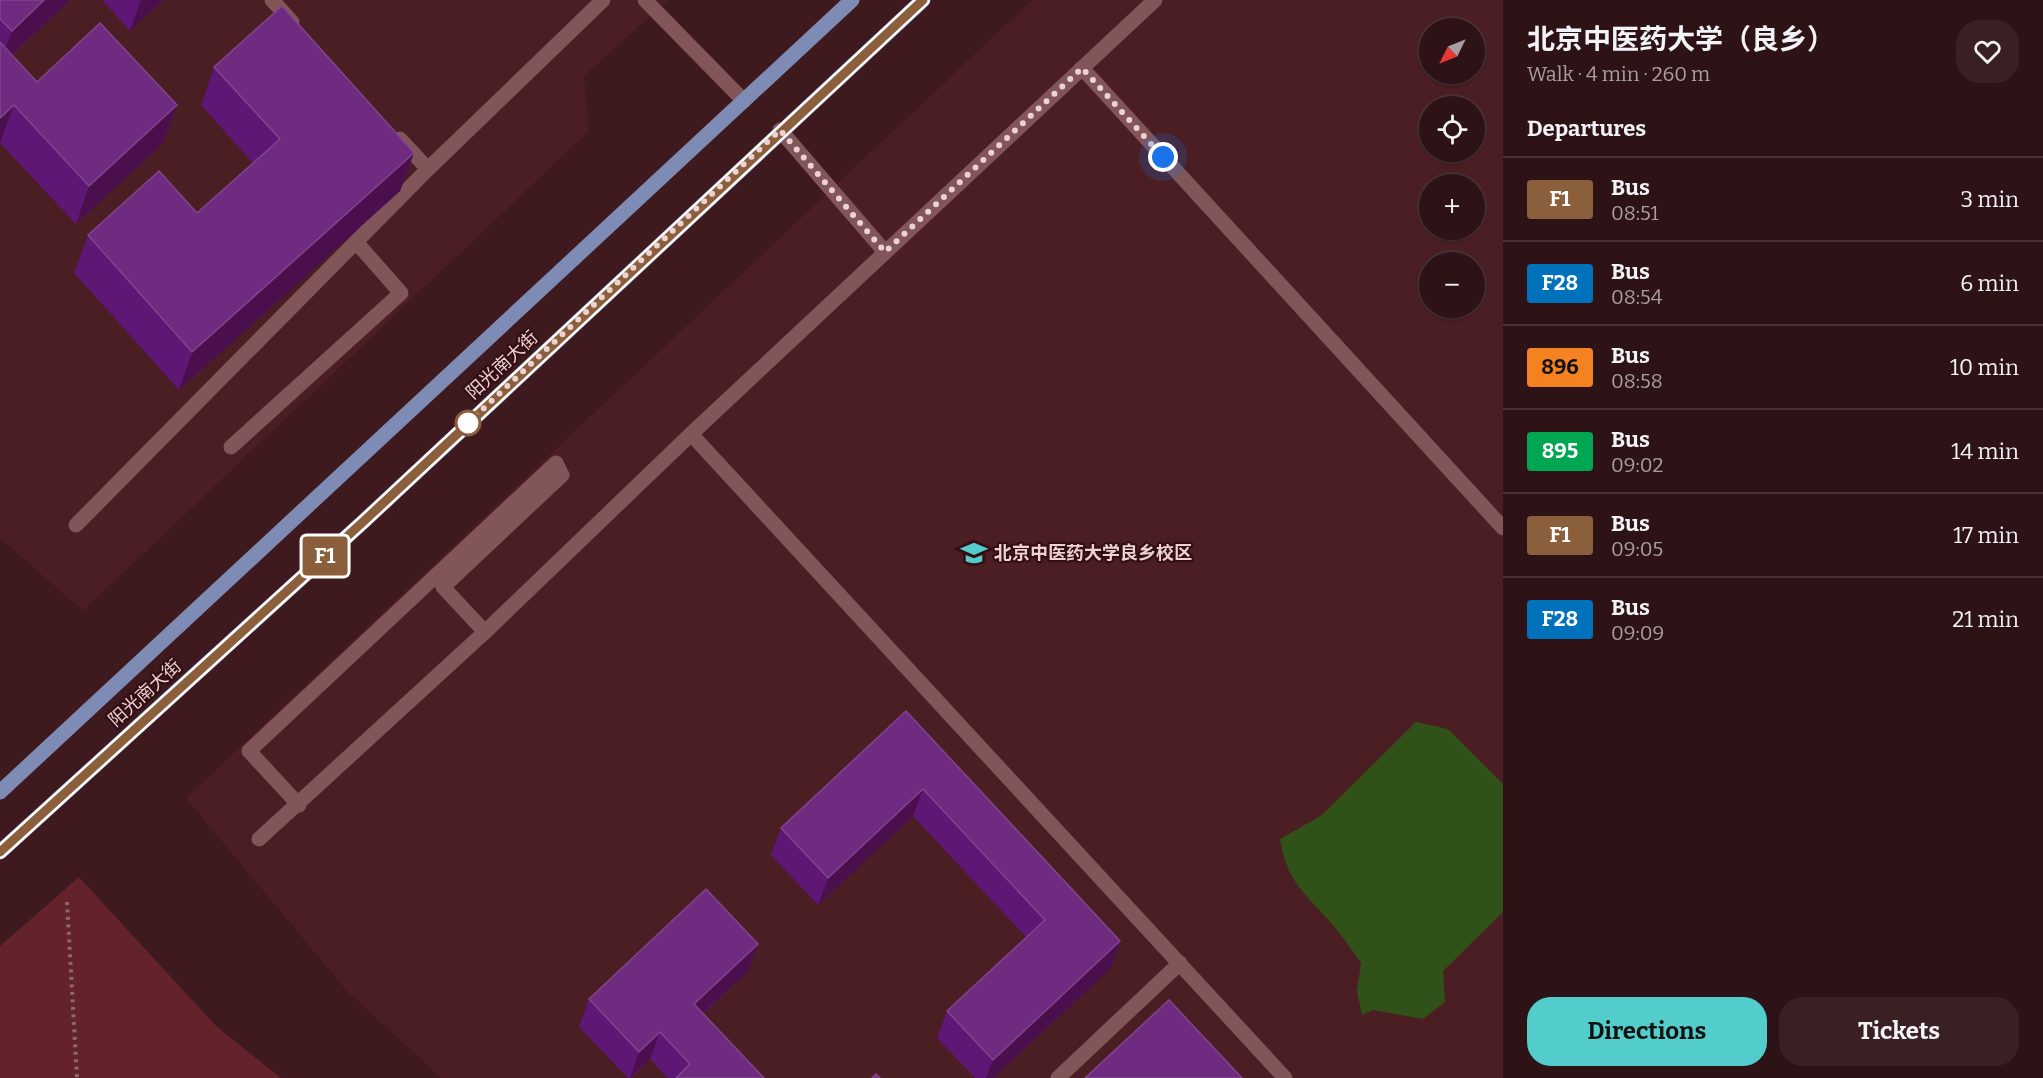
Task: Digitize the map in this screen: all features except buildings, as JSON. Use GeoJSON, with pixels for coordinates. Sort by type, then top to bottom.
{"type":"FeatureCollection","features":[{"type":"Feature","properties":{"kind":"main road","name":"阳光南大街"},"geometry":{"type":"LineString","coordinates":[[0,792],[852,0]]}},
{"type":"Feature","properties":{"kind":"main road","name":"阳光南大街"},"geometry":{"type":"LineString","coordinates":[[0,852],[364,521],[780,130],[923,0]]}},
{"type":"Feature","properties":{"kind":"street"},"geometry":{"type":"LineString","coordinates":[[272,0],[303,34]]}},
{"type":"Feature","properties":{"kind":"street"},"geometry":{"type":"LineString","coordinates":[[75,525],[428,169],[603,0]]}},
{"type":"Feature","properties":{"kind":"street"},"geometry":{"type":"LineString","coordinates":[[645,0],[744,101]]}},
{"type":"Feature","properties":{"kind":"street"},"geometry":{"type":"LineString","coordinates":[[260,839],[299,806],[485,632],[691,434],[1155,0]]}},
{"type":"Feature","properties":{"kind":"street"},"geometry":{"type":"LineString","coordinates":[[1082,68],[1503,528]]}},
{"type":"Feature","properties":{"kind":"street"},"geometry":{"type":"LineString","coordinates":[[389,127],[428,169]]}},
{"type":"Feature","properties":{"kind":"street"},"geometry":{"type":"LineString","coordinates":[[780,130],[885,252]]}},
{"type":"Feature","properties":{"kind":"street"},"geometry":{"type":"LineString","coordinates":[[231,447],[401,293],[356,242]]}},
{"type":"Feature","properties":{"kind":"street"},"geometry":{"type":"LineString","coordinates":[[691,434],[1285,1078]]}},
{"type":"Feature","properties":{"kind":"street"},"geometry":{"type":"LineString","coordinates":[[299,806],[249,751],[555,463],[562,475],[443,588],[485,632]]}},
{"type":"Feature","properties":{"kind":"street"},"geometry":{"type":"LineString","coordinates":[[1058,1078],[1180,963]]}},
{"type":"Feature","properties":{"kind":"path"},"geometry":{"type":"LineString","coordinates":[[67,902],[77,1078]]}},
{"type":"Feature","properties":{"kind":"shaded area"},"geometry":{"type":"Polygon","coordinates":[[[0,0],[668,0],[584,76],[589,131],[83,611],[0,538],[0,0]]]}},
{"type":"Feature","properties":{"kind":"shaded area","name":"北京中医药大学良乡校区"},"geometry":{"type":"Polygon","coordinates":[[[1032,0],[1503,0],[1503,1078],[441,1078],[346,990],[186,798],[1032,0]]]}},
{"type":"Feature","properties":{"kind":"shaded area"},"geometry":{"type":"Polygon","coordinates":[[[1416,722],[1448,729],[1503,784],[1503,912],[1443,971],[1445,1002],[1423,1019],[1373,1010],[1362,1015],[1357,991],[1361,963],[1337,930],[1299,887],[1287,867],[1280,839],[1322,815],[1416,722]]]}},
{"type":"Feature","properties":{"kind":"shaded area"},"geometry":{"type":"Polygon","coordinates":[[[79,877],[216,1026],[281,1078],[0,1078],[0,946],[79,877]]]}},
{"type":"Feature","properties":{"kind":"bus line","name":"F1"},"geometry":{"type":"LineString","coordinates":[[0,852],[364,521],[780,130],[923,0]]}},
{"type":"Feature","properties":{"kind":"place","name":"北京中医药大学良乡校区"},"geometry":{"type":"Point","coordinates":[974,553]}},
{"type":"Feature","properties":{"kind":"route"},"geometry":{"type":"LineString","coordinates":[[468,423],[780,130],[885,252],[1082,68],[1163,157]]}}]}
